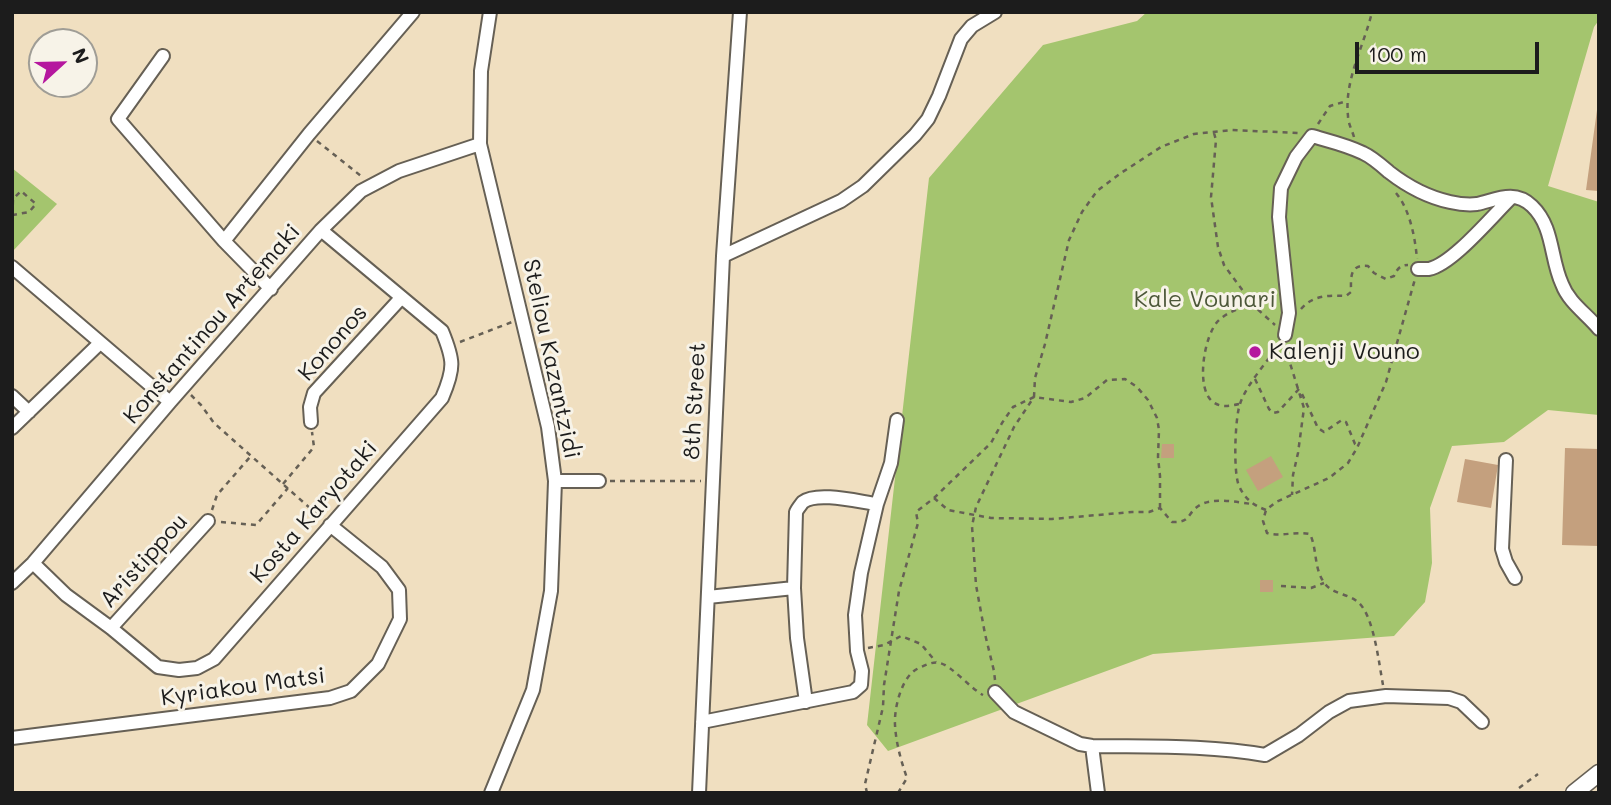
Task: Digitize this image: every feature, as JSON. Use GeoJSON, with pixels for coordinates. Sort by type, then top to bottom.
{"type":"FeatureCollection","features":[{"type":"Feature","properties":{"kind":"main road"},"geometry":{"type":"LineString","coordinates":[[1574,793],[1599,774]]}},
{"type":"Feature","properties":{"kind":"street"},"geometry":{"type":"LineString","coordinates":[[225,241],[309,134],[413,12]]}},
{"type":"Feature","properties":{"kind":"street","name":"Steliou Kazantzidi"},"geometry":{"type":"LineString","coordinates":[[490,12],[481,71],[480,144],[548,427],[555,481],[551,591],[533,690],[491,793]]}},
{"type":"Feature","properties":{"kind":"street","name":"8th Street"},"geometry":{"type":"LineString","coordinates":[[699,793],[723,256],[740,12]]}},
{"type":"Feature","properties":{"kind":"street"},"geometry":{"type":"LineString","coordinates":[[723,256],[841,201],[863,186],[922,127],[939,96],[961,39],[972,26],[995,12]]}},
{"type":"Feature","properties":{"kind":"street"},"geometry":{"type":"LineString","coordinates":[[163,56],[118,119],[271,289]]}},
{"type":"Feature","properties":{"kind":"street"},"geometry":{"type":"LineString","coordinates":[[1285,335],[1289,313],[1279,218],[1281,188],[1296,157],[1312,136],[1364,153],[1404,183],[1424,194],[1448,202],[1476,204],[1498,197],[1526,200],[1543,220],[1549,232],[1561,284],[1567,295],[1599,329]]}},
{"type":"Feature","properties":{"kind":"street","name":"Konstantinou Artemaki"},"geometry":{"type":"LineString","coordinates":[[12,583],[33,564],[321,230],[361,191],[399,172],[480,144]]}},
{"type":"Feature","properties":{"kind":"street"},"geometry":{"type":"LineString","coordinates":[[1418,268],[1430,268],[1459,250],[1512,197]]}},
{"type":"Feature","properties":{"kind":"street"},"geometry":{"type":"LineString","coordinates":[[321,230],[442,331],[448,347]]}},
{"type":"Feature","properties":{"kind":"street"},"geometry":{"type":"LineString","coordinates":[[12,267],[170,402]]}},
{"type":"Feature","properties":{"kind":"street","name":"Kononos"},"geometry":{"type":"LineString","coordinates":[[311,422],[310,407],[314,393],[401,298]]}},
{"type":"Feature","properties":{"kind":"street"},"geometry":{"type":"LineString","coordinates":[[12,428],[100,343]]}},
{"type":"Feature","properties":{"kind":"street","name":"Kosta Karyotaki"},"geometry":{"type":"LineString","coordinates":[[33,564],[66,595],[158,667],[179,670],[197,668],[214,659],[442,398],[451,377],[451,352],[448,347]]}},
{"type":"Feature","properties":{"kind":"street"},"geometry":{"type":"LineString","coordinates":[[12,396],[29,412]]}},
{"type":"Feature","properties":{"kind":"street"},"geometry":{"type":"LineString","coordinates":[[702,722],[853,692],[861,685],[862,671],[857,651],[855,615],[861,573],[877,504],[891,463],[897,420]]}},
{"type":"Feature","properties":{"kind":"street"},"geometry":{"type":"LineString","coordinates":[[1506,460],[1502,550],[1515,578]]}},
{"type":"Feature","properties":{"kind":"street"},"geometry":{"type":"LineString","coordinates":[[555,481],[599,481]]}},
{"type":"Feature","properties":{"kind":"street"},"geometry":{"type":"LineString","coordinates":[[806,702],[797,638],[794,588],[796,512],[803,502],[812,498],[877,504]]}},
{"type":"Feature","properties":{"kind":"street","name":"Aristippou"},"geometry":{"type":"LineString","coordinates":[[111,628],[208,522]]}},
{"type":"Feature","properties":{"kind":"street","name":"Kyriakou Matsi"},"geometry":{"type":"LineString","coordinates":[[12,738],[330,698],[351,691],[378,664],[400,619],[399,590],[382,567],[330,525]]}},
{"type":"Feature","properties":{"kind":"street"},"geometry":{"type":"LineString","coordinates":[[708,597],[794,588]]}},
{"type":"Feature","properties":{"kind":"street"},"geometry":{"type":"LineString","coordinates":[[995,692],[1014,712],[1080,744],[1092,746],[1237,750],[1265,755],[1349,701],[1386,696],[1449,698],[1461,702],[1482,722]]}},
{"type":"Feature","properties":{"kind":"street"},"geometry":{"type":"LineString","coordinates":[[1092,746],[1098,793]]}},
{"type":"Feature","properties":{"kind":"path"},"geometry":{"type":"LineString","coordinates":[[1364,153],[1354,137],[1348,119],[1347,101],[1356,61],[1372,12]]}},
{"type":"Feature","properties":{"kind":"path"},"geometry":{"type":"LineString","coordinates":[[857,651],[884,645],[901,635],[921,644],[936,662],[945,665],[982,695],[995,692],[994,671],[976,585],[972,526],[976,507],[1014,426],[1034,397],[1035,378],[1069,240],[1082,212],[1097,191],[1161,147],[1194,134],[1232,130],[1291,131],[1312,136],[1330,106],[1347,101]]}},
{"type":"Feature","properties":{"kind":"path"},"geometry":{"type":"LineString","coordinates":[[1214,133],[1216,140],[1211,197],[1218,247],[1224,265],[1254,306],[1285,335],[1289,360],[1304,408],[1292,495]]}},
{"type":"Feature","properties":{"kind":"path"},"geometry":{"type":"LineString","coordinates":[[309,134],[373,185]]}},
{"type":"Feature","properties":{"kind":"path"},"geometry":{"type":"LineString","coordinates":[[12,229],[13,199],[21,191],[36,204],[29,212],[13,215]]}},
{"type":"Feature","properties":{"kind":"path"},"geometry":{"type":"LineString","coordinates":[[1386,696],[1369,618],[1358,601],[1337,593],[1324,583],[1319,574],[1310,534],[1300,532],[1277,536],[1267,533],[1263,521],[1266,510],[1276,502],[1329,478],[1348,463],[1386,382],[1418,268],[1411,224],[1401,199],[1394,191]]}},
{"type":"Feature","properties":{"kind":"path"},"geometry":{"type":"LineString","coordinates":[[1288,321],[1315,298],[1346,296],[1351,292],[1354,269],[1361,265],[1368,266],[1385,279],[1394,276],[1398,268],[1404,265],[1418,268]]}},
{"type":"Feature","properties":{"kind":"path"},"geometry":{"type":"LineString","coordinates":[[1239,404],[1225,407],[1213,402],[1206,393],[1203,369],[1208,340],[1218,321],[1243,306],[1254,306]]}},
{"type":"Feature","properties":{"kind":"path"},"geometry":{"type":"LineString","coordinates":[[448,347],[522,318]]}},
{"type":"Feature","properties":{"kind":"path"},"geometry":{"type":"LineString","coordinates":[[1252,504],[1239,486],[1236,474],[1239,404],[1285,335]]}},
{"type":"Feature","properties":{"kind":"path"},"geometry":{"type":"LineString","coordinates":[[867,793],[865,785],[883,707],[899,591],[918,523],[916,512],[991,443],[1013,407],[1034,397],[1071,402],[1085,398],[1107,380],[1125,379],[1137,387],[1148,400],[1157,418],[1160,508],[1172,522],[1189,518],[1193,510],[1211,502],[1252,504],[1266,510]]}},
{"type":"Feature","properties":{"kind":"path"},"geometry":{"type":"LineString","coordinates":[[1255,379],[1273,413],[1278,412],[1299,388]]}},
{"type":"Feature","properties":{"kind":"path"},"geometry":{"type":"LineString","coordinates":[[183,387],[214,423],[330,525]]}},
{"type":"Feature","properties":{"kind":"path"},"geometry":{"type":"LineString","coordinates":[[1299,388],[1318,428],[1324,432],[1342,420],[1346,422],[1358,446]]}},
{"type":"Feature","properties":{"kind":"path"},"geometry":{"type":"LineString","coordinates":[[283,484],[314,447],[311,422]]}},
{"type":"Feature","properties":{"kind":"path"},"geometry":{"type":"LineString","coordinates":[[251,456],[217,495],[208,522],[256,525],[288,488]]}},
{"type":"Feature","properties":{"kind":"path"},"geometry":{"type":"LineString","coordinates":[[599,481],[712,481]]}},
{"type":"Feature","properties":{"kind":"path"},"geometry":{"type":"LineString","coordinates":[[934,498],[948,510],[991,518],[1052,519],[1149,512],[1160,508]]}},
{"type":"Feature","properties":{"kind":"path"},"geometry":{"type":"LineString","coordinates":[[1281,586],[1311,588],[1324,583]]}},
{"type":"Feature","properties":{"kind":"path"},"geometry":{"type":"LineString","coordinates":[[898,793],[907,778],[900,758],[895,723],[903,684],[911,671],[936,662]]}},
{"type":"Feature","properties":{"kind":"path"},"geometry":{"type":"LineString","coordinates":[[1519,788],[1538,774]]}},
{"type":"Feature","properties":{"kind":"green space","name":"Kale Vounari"},"geometry":{"type":"Polygon","coordinates":[[[1147,12],[1599,12],[1599,20],[1594,27],[1548,186],[1599,202],[1599,415],[1548,410],[1504,442],[1452,446],[1430,508],[1432,563],[1425,602],[1394,636],[1153,654],[888,751],[867,725],[929,178],[1043,45],[1137,21],[1147,12]]]}},
{"type":"Feature","properties":{"kind":"green space"},"geometry":{"type":"Polygon","coordinates":[[[12,168],[57,204],[12,252],[12,168]]]}},
{"type":"Feature","properties":{"kind":"building"},"geometry":{"type":"Polygon","coordinates":[[[1599,110],[1599,191],[1586,190],[1599,110]]]}},
{"type":"Feature","properties":{"kind":"building"},"geometry":{"type":"Polygon","coordinates":[[[1162,444],[1174,444],[1174,458],[1161,458],[1162,444]]]}},
{"type":"Feature","properties":{"kind":"building"},"geometry":{"type":"Polygon","coordinates":[[[1565,448],[1599,449],[1599,546],[1562,545],[1565,448]]]}},
{"type":"Feature","properties":{"kind":"building"},"geometry":{"type":"Polygon","coordinates":[[[1271,456],[1283,477],[1258,491],[1246,470],[1271,456]]]}},
{"type":"Feature","properties":{"kind":"building"},"geometry":{"type":"Polygon","coordinates":[[[1465,459],[1498,465],[1491,508],[1457,502],[1465,459]]]}},
{"type":"Feature","properties":{"kind":"building"},"geometry":{"type":"Polygon","coordinates":[[[1260,580],[1273,580],[1273,592],[1260,592],[1260,580]]]}},
{"type":"Feature","properties":{"kind":"place","name":"Kalenji Vouno"},"geometry":{"type":"Point","coordinates":[1255,352]}}]}
